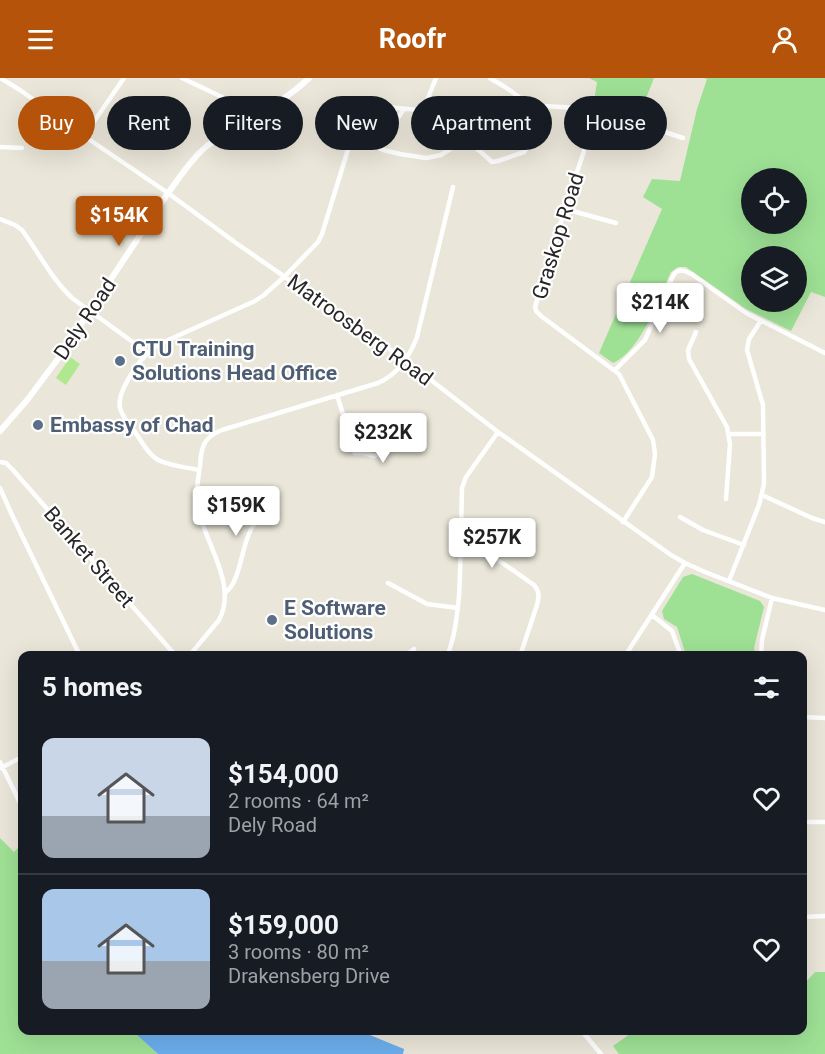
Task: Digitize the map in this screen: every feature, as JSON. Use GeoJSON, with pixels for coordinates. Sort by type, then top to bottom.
{"type":"FeatureCollection","features":[{"type":"Feature","properties":{"kind":"street","name":"Matroosberg Road"},"geometry":{"type":"LineString","coordinates":[[0,78],[28,96]]}},
{"type":"Feature","properties":{"kind":"street"},"geometry":{"type":"LineString","coordinates":[[95,120],[123,78]]}},
{"type":"Feature","properties":{"kind":"street"},"geometry":{"type":"LineString","coordinates":[[182,78],[220,96]]}},
{"type":"Feature","properties":{"kind":"street","name":"Dely Road"},"geometry":{"type":"LineString","coordinates":[[0,431],[44,377],[184,171],[208,146],[288,96],[309,78]]}},
{"type":"Feature","properties":{"kind":"street"},"geometry":{"type":"LineString","coordinates":[[429,96],[436,78]]}},
{"type":"Feature","properties":{"kind":"street"},"geometry":{"type":"LineString","coordinates":[[490,78],[517,96]]}},
{"type":"Feature","properties":{"kind":"street"},"geometry":{"type":"LineString","coordinates":[[399,110],[411,110]]}},
{"type":"Feature","properties":{"kind":"street"},"geometry":{"type":"LineString","coordinates":[[399,118],[403,110]]}},
{"type":"Feature","properties":{"kind":"street"},"geometry":{"type":"LineString","coordinates":[[667,133],[683,138]]}},
{"type":"Feature","properties":{"kind":"street","name":"Matroosberg Road"},"geometry":{"type":"LineString","coordinates":[[95,144],[405,360],[498,432],[623,522],[685,563],[772,598],[825,610]]}},
{"type":"Feature","properties":{"kind":"street"},"geometry":{"type":"LineString","coordinates":[[0,147],[18,148]]}},
{"type":"Feature","properties":{"kind":"street"},"geometry":{"type":"LineString","coordinates":[[199,470],[157,459],[147,449],[120,410],[119,402],[122,391],[148,352],[255,301],[312,249],[322,234],[348,150]]}},
{"type":"Feature","properties":{"kind":"street"},"geometry":{"type":"LineString","coordinates":[[386,150],[415,158],[426,158],[441,155],[449,150]]}},
{"type":"Feature","properties":{"kind":"street"},"geometry":{"type":"LineString","coordinates":[[479,150],[492,162],[496,162],[526,150]]}},
{"type":"Feature","properties":{"kind":"street","name":"Graskop Road"},"geometry":{"type":"LineString","coordinates":[[584,150],[536,308],[541,316],[615,370],[623,380],[650,432],[655,446],[654,471],[651,480],[623,522]]}},
{"type":"Feature","properties":{"kind":"street"},"geometry":{"type":"LineString","coordinates":[[193,651],[219,620],[226,592],[198,509],[199,470],[204,444],[215,433],[337,396],[390,376],[405,360],[417,337],[453,187]]}},
{"type":"Feature","properties":{"kind":"street"},"geometry":{"type":"LineString","coordinates":[[565,209],[616,223]]}},
{"type":"Feature","properties":{"kind":"street"},"geometry":{"type":"LineString","coordinates":[[0,219],[22,230],[60,287],[89,311],[148,352]]}},
{"type":"Feature","properties":{"kind":"street"},"geometry":{"type":"LineString","coordinates":[[615,370],[645,340],[672,276],[677,271],[684,270],[760,322],[825,353]]}},
{"type":"Feature","properties":{"kind":"street"},"geometry":{"type":"LineString","coordinates":[[729,581],[762,495],[763,405],[747,350],[749,339],[760,322]]}},
{"type":"Feature","properties":{"kind":"street"},"geometry":{"type":"LineString","coordinates":[[696,332],[688,350],[689,359],[727,427],[730,444],[726,499]]}},
{"type":"Feature","properties":{"kind":"street"},"geometry":{"type":"LineString","coordinates":[[337,396],[355,453],[374,456],[398,441]]}},
{"type":"Feature","properties":{"kind":"street","name":"Dely Road"},"geometry":{"type":"LineString","coordinates":[[0,425],[14,414]]}},
{"type":"Feature","properties":{"kind":"street"},"geometry":{"type":"LineString","coordinates":[[449,651],[458,608],[463,483],[498,432]]}},
{"type":"Feature","properties":{"kind":"street"},"geometry":{"type":"LineString","coordinates":[[728,434],[764,434]]}},
{"type":"Feature","properties":{"kind":"street","name":"Banket Street"},"geometry":{"type":"LineString","coordinates":[[0,462],[6,463],[13,470],[172,651]]}},
{"type":"Feature","properties":{"kind":"street"},"geometry":{"type":"LineString","coordinates":[[0,488],[78,651]]}},
{"type":"Feature","properties":{"kind":"street"},"geometry":{"type":"LineString","coordinates":[[762,495],[825,522]]}},
{"type":"Feature","properties":{"kind":"street"},"geometry":{"type":"LineString","coordinates":[[0,496],[12,515]]}},
{"type":"Feature","properties":{"kind":"street"},"geometry":{"type":"LineString","coordinates":[[226,592],[232,585],[254,524],[258,519],[269,514]]}},
{"type":"Feature","properties":{"kind":"street"},"geometry":{"type":"LineString","coordinates":[[680,517],[703,530],[744,545]]}},
{"type":"Feature","properties":{"kind":"street"},"geometry":{"type":"LineString","coordinates":[[461,534],[538,589],[537,605],[522,651]]}},
{"type":"Feature","properties":{"kind":"street"},"geometry":{"type":"LineString","coordinates":[[629,651],[685,563]]}},
{"type":"Feature","properties":{"kind":"street"},"geometry":{"type":"LineString","coordinates":[[388,583],[427,604],[458,608]]}},
{"type":"Feature","properties":{"kind":"street"},"geometry":{"type":"LineString","coordinates":[[761,651],[772,598]]}},
{"type":"Feature","properties":{"kind":"street"},"geometry":{"type":"LineString","coordinates":[[652,615],[672,631],[679,651]]}},
{"type":"Feature","properties":{"kind":"street"},"geometry":{"type":"LineString","coordinates":[[807,717],[825,718]]}},
{"type":"Feature","properties":{"kind":"street"},"geometry":{"type":"LineString","coordinates":[[18,759],[1,766],[18,799]]}},
{"type":"Feature","properties":{"kind":"street"},"geometry":{"type":"LineString","coordinates":[[807,822],[825,822]]}},
{"type":"Feature","properties":{"kind":"street"},"geometry":{"type":"LineString","coordinates":[[807,917],[825,916]]}},
{"type":"Feature","properties":{"kind":"street"},"geometry":{"type":"LineString","coordinates":[[584,1035],[601,1054]]}},
{"type":"Feature","properties":{"kind":"green space"},"geometry":{"type":"Polygon","coordinates":[[[589,78],[654,78],[647,96],[595,96],[597,82],[589,78]]]}},
{"type":"Feature","properties":{"kind":"green space"},"geometry":{"type":"Polygon","coordinates":[[[704,78],[825,78],[825,297],[811,292],[807,300],[807,246],[741,246],[741,306],[686,267],[678,267],[671,272],[641,336],[623,356],[613,363],[599,353],[662,209],[643,197],[652,179],[680,181],[697,109],[707,79],[704,78]]]}},
{"type":"Feature","properties":{"kind":"green space"},"geometry":{"type":"Polygon","coordinates":[[[752,312],[801,312],[791,331],[752,312]]]}},
{"type":"Feature","properties":{"kind":"green space"},"geometry":{"type":"Polygon","coordinates":[[[70,357],[80,364],[66,385],[56,378],[70,357]]]}},
{"type":"Feature","properties":{"kind":"green space"},"geometry":{"type":"Polygon","coordinates":[[[692,574],[760,601],[764,607],[755,651],[685,651],[677,627],[664,619],[662,611],[683,577],[692,574]]]}},
{"type":"Feature","properties":{"kind":"green space"},"geometry":{"type":"Polygon","coordinates":[[[0,838],[14,852],[18,848],[18,1035],[137,1035],[158,1054],[0,1054],[0,838]]]}},
{"type":"Feature","properties":{"kind":"green space"},"geometry":{"type":"Polygon","coordinates":[[[815,972],[825,972],[825,1054],[619,1054],[613,1046],[628,1035],[807,1035],[807,981],[815,972]]]}},
{"type":"Feature","properties":{"kind":"water"},"geometry":{"type":"Polygon","coordinates":[[[137,1035],[370,1035],[404,1049],[403,1054],[158,1054],[137,1035]]]}},
{"type":"Feature","properties":{"kind":"place","name":"CTU Training Solutions Head Office"},"geometry":{"type":"Point","coordinates":[120,361]}},
{"type":"Feature","properties":{"kind":"place","name":"Embassy of Chad"},"geometry":{"type":"Point","coordinates":[38,425]}},
{"type":"Feature","properties":{"kind":"place","name":"E Software Solutions"},"geometry":{"type":"Point","coordinates":[272,620]}}]}
